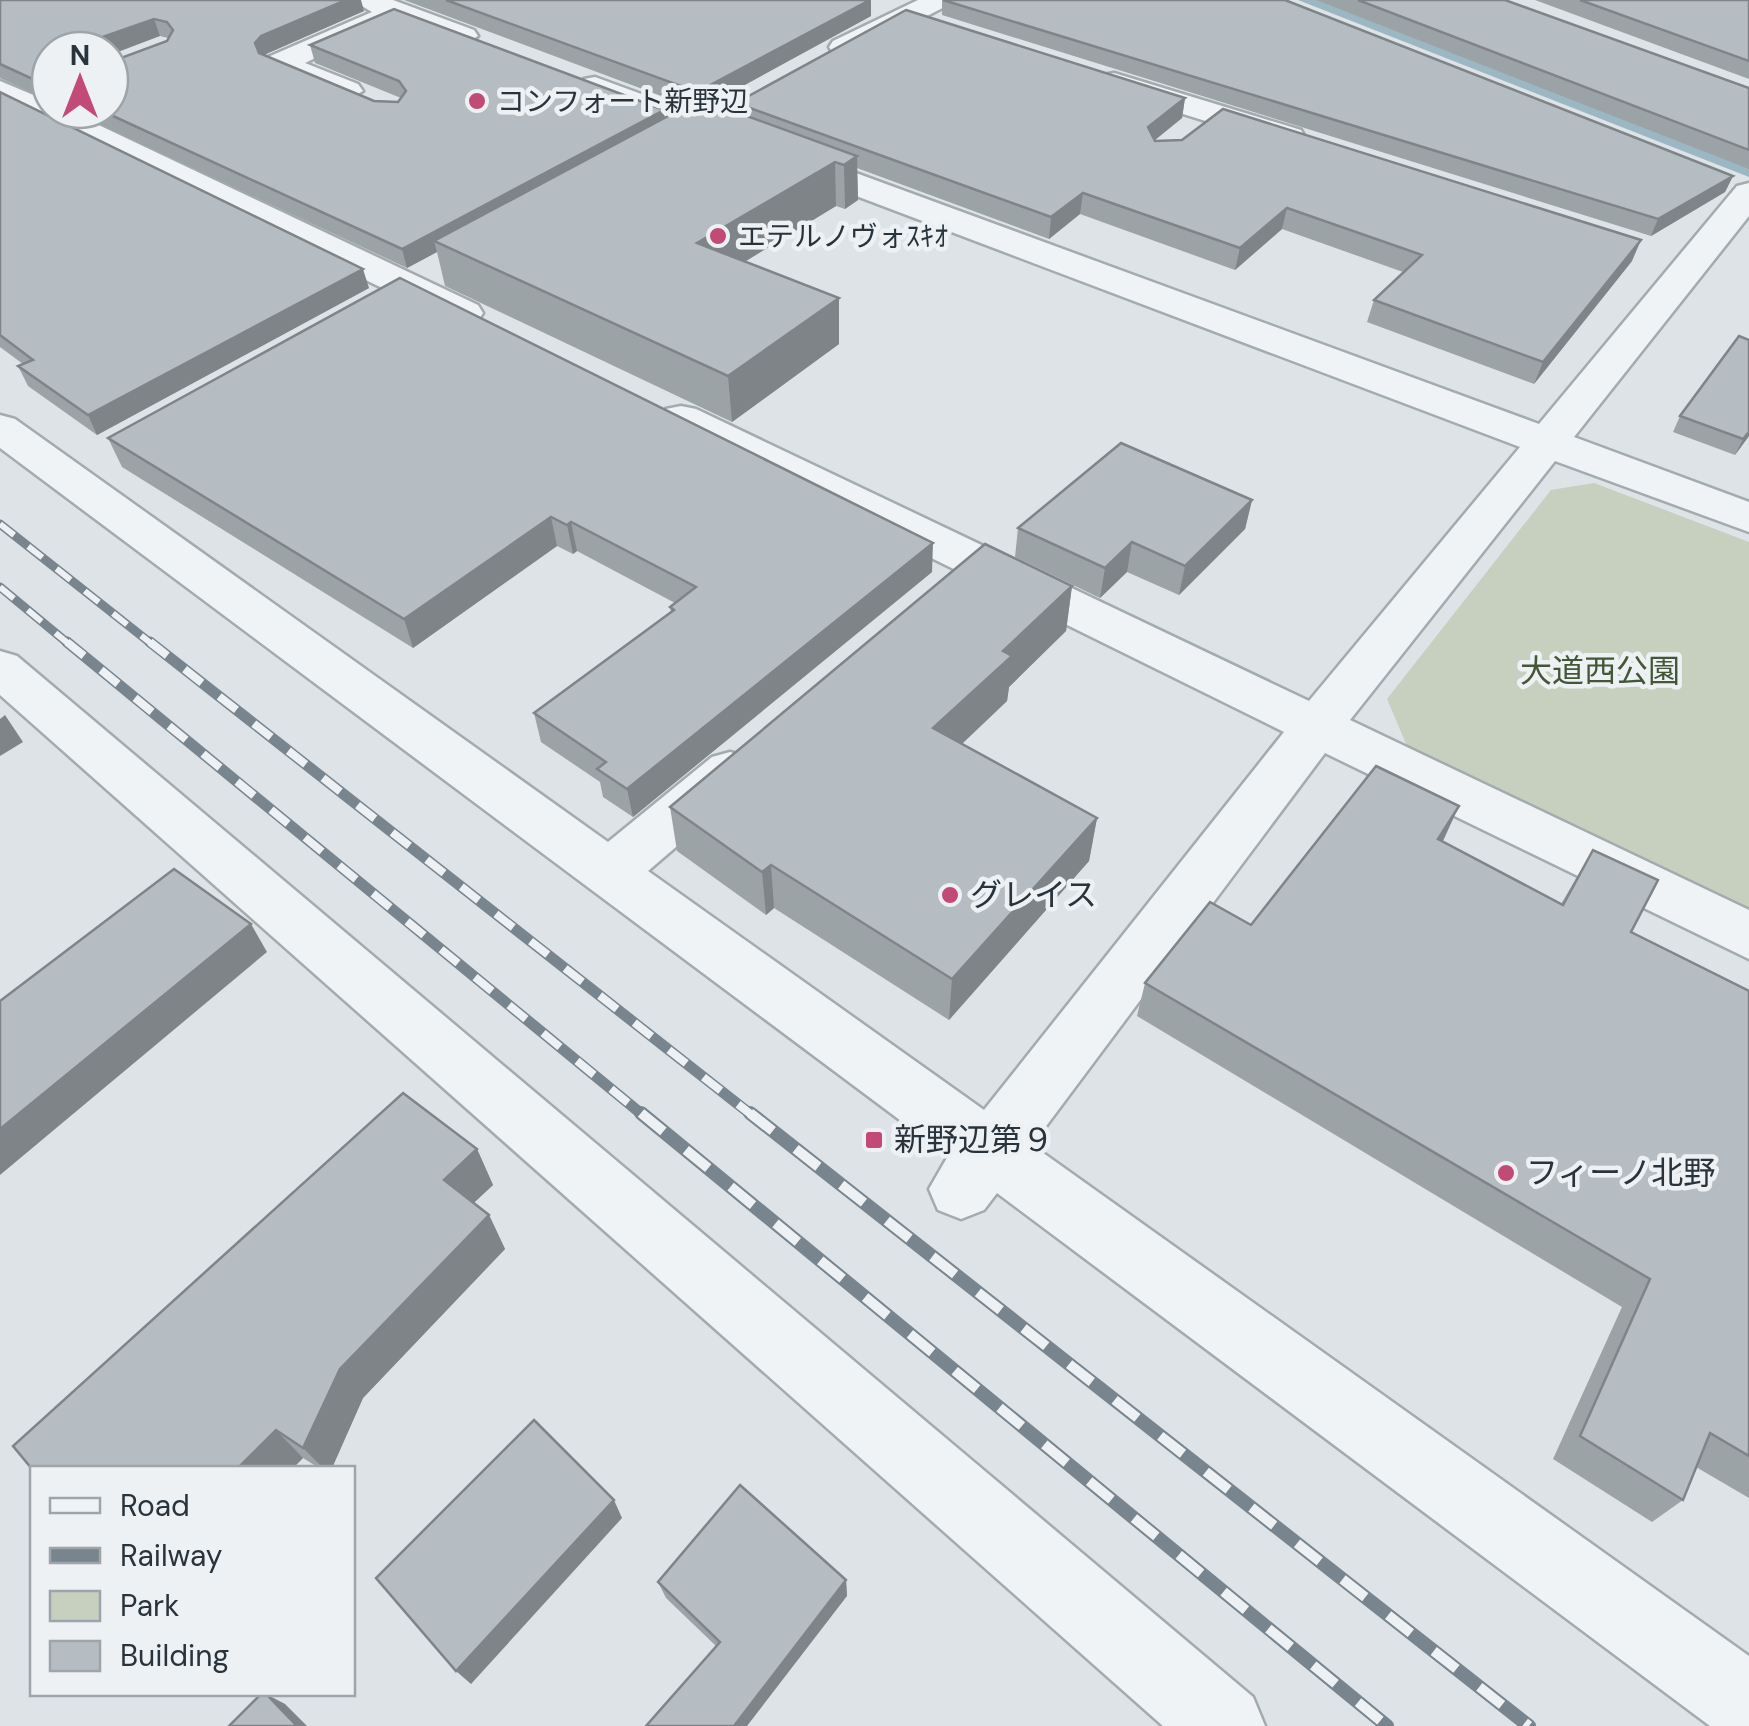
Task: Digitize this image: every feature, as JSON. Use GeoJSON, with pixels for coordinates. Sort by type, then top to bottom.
{"type":"FeatureCollection","features":[{"type":"Feature","properties":{"kind":"street"},"geometry":{"type":"LineString","coordinates":[[375,102],[279,63],[381,6],[504,52]]}},
{"type":"Feature","properties":{"kind":"street"},"geometry":{"type":"LineString","coordinates":[[818,61],[885,10],[951,16]]}},
{"type":"Feature","properties":{"kind":"street"},"geometry":{"type":"LineString","coordinates":[[557,72],[1749,518]]}},
{"type":"Feature","properties":{"kind":"street"},"geometry":{"type":"LineString","coordinates":[[1086,74],[1328,150]]}},
{"type":"Feature","properties":{"kind":"street"},"geometry":{"type":"LineString","coordinates":[[25,95],[495,329]]}},
{"type":"Feature","properties":{"kind":"street"},"geometry":{"type":"LineString","coordinates":[[665,144],[734,107]]}},
{"type":"Feature","properties":{"kind":"street"},"geometry":{"type":"LineString","coordinates":[[1177,142],[1215,114]]}},
{"type":"Feature","properties":{"kind":"street"},"geometry":{"type":"LineString","coordinates":[[975,1172],[1318,725],[1546,441],[1669,258],[1743,185]]}},
{"type":"Feature","properties":{"kind":"street"},"geometry":{"type":"LineString","coordinates":[[639,398],[1749,936]]}},
{"type":"Feature","properties":{"kind":"street"},"geometry":{"type":"LineString","coordinates":[[0,428],[610,872],[975,1172],[1749,1705]]}},
{"type":"Feature","properties":{"kind":"street"},"geometry":{"type":"LineString","coordinates":[[935,600],[979,562]]}},
{"type":"Feature","properties":{"kind":"street"},"geometry":{"type":"LineString","coordinates":[[0,668],[1224,1726]]}},
{"type":"Feature","properties":{"kind":"street"},"geometry":{"type":"LineString","coordinates":[[610,872],[772,736]]}},
{"type":"Feature","properties":{"kind":"green space","name":"大道西公園"},"geometry":{"type":"Polygon","coordinates":[[[1594,483],[1749,542],[1749,908],[1407,746],[1387,699],[1551,490],[1594,483]]]}},
{"type":"Feature","properties":{"kind":"building"},"geometry":{"type":"Polygon","coordinates":[[[0,0],[346,0],[261,36],[255,43],[259,53],[374,101],[398,102],[406,91],[399,81],[310,45],[394,9],[664,110],[402,249],[130,124],[130,55],[167,41],[173,30],[167,22],[154,19],[123,30],[30,30],[30,78],[0,64],[0,0]]]}},
{"type":"Feature","properties":{"kind":"building"},"geometry":{"type":"Polygon","coordinates":[[[446,0],[870,0],[697,92],[446,0]]]}},
{"type":"Feature","properties":{"kind":"building"},"geometry":{"type":"Polygon","coordinates":[[[943,0],[1285,0],[1733,176],[1658,219],[943,0]]]}},
{"type":"Feature","properties":{"kind":"building"},"geometry":{"type":"Polygon","coordinates":[[[1358,0],[1505,0],[1749,88],[1749,150],[1358,0]]]}},
{"type":"Feature","properties":{"kind":"building"},"geometry":{"type":"Polygon","coordinates":[[[1580,0],[1749,0],[1749,61],[1580,0]]]}},
{"type":"Feature","properties":{"kind":"building"},"geometry":{"type":"Polygon","coordinates":[[[906,10],[1185,98],[1148,127],[1155,141],[1182,140],[1223,109],[1641,240],[1543,362],[1374,300],[1422,255],[1287,208],[1240,248],[1083,193],[1051,217],[736,103],[906,10]]]}},
{"type":"Feature","properties":{"kind":"building"},"geometry":{"type":"Polygon","coordinates":[[[0,92],[30,107],[30,130],[78,130],[363,269],[88,415],[18,366],[33,360],[0,335],[0,92]]]}},
{"type":"Feature","properties":{"kind":"building"},"geometry":{"type":"Polygon","coordinates":[[[700,99],[857,156],[844,165],[835,162],[697,243],[839,298],[728,376],[434,241],[700,99]]]}},
{"type":"Feature","properties":{"kind":"building"},"geometry":{"type":"Polygon","coordinates":[[[400,278],[933,543],[627,789],[597,769],[606,762],[534,713],[674,610],[670,607],[696,587],[571,522],[567,525],[551,517],[404,619],[108,438],[400,278]]]}},
{"type":"Feature","properties":{"kind":"building"},"geometry":{"type":"Polygon","coordinates":[[[1739,336],[1749,340],[1749,432],[1743,439],[1680,416],[1739,336]]]}},
{"type":"Feature","properties":{"kind":"building"},"geometry":{"type":"Polygon","coordinates":[[[1121,443],[1252,500],[1185,566],[1132,542],[1105,568],[1018,528],[1121,443]]]}},
{"type":"Feature","properties":{"kind":"building"},"geometry":{"type":"Polygon","coordinates":[[[985,544],[1072,586],[1003,651],[1012,656],[933,728],[1097,818],[952,979],[771,865],[762,872],[670,807],[985,544]]]}},
{"type":"Feature","properties":{"kind":"building"},"geometry":{"type":"Polygon","coordinates":[[[1376,766],[1459,806],[1438,839],[1563,905],[1593,850],[1658,880],[1631,932],[1749,991],[1749,1456],[1710,1433],[1683,1500],[1580,1436],[1650,1279],[1145,983],[1210,902],[1251,925],[1376,766]]]}},
{"type":"Feature","properties":{"kind":"building"},"geometry":{"type":"Polygon","coordinates":[[[174,869],[251,924],[0,1129],[0,1001],[174,869]]]}},
{"type":"Feature","properties":{"kind":"building"},"geometry":{"type":"Polygon","coordinates":[[[403,1093],[477,1149],[444,1180],[489,1215],[340,1369],[303,1448],[276,1430],[240,1466],[30,1467],[13,1446],[403,1093]]]}},
{"type":"Feature","properties":{"kind":"building"},"geometry":{"type":"Polygon","coordinates":[[[534,1420],[614,1500],[456,1671],[376,1578],[534,1420]]]}},
{"type":"Feature","properties":{"kind":"building"},"geometry":{"type":"Polygon","coordinates":[[[740,1485],[846,1580],[734,1726],[646,1726],[720,1642],[658,1582],[740,1485]]]}},
{"type":"Feature","properties":{"kind":"building"},"geometry":{"type":"Polygon","coordinates":[[[259,1696],[268,1696],[297,1726],[229,1726],[259,1696]]]}},
{"type":"Feature","properties":{"kind":"waterway"},"geometry":{"type":"LineString","coordinates":[[1305,0],[1749,172]]}},
{"type":"Feature","properties":{"kind":"railway"},"geometry":{"type":"LineString","coordinates":[[0,524],[153,645]]}},
{"type":"Feature","properties":{"kind":"railway"},"geometry":{"type":"LineString","coordinates":[[0,587],[70,645]]}},
{"type":"Feature","properties":{"kind":"railway"},"geometry":{"type":"LineString","coordinates":[[67,642],[644,1116]]}},
{"type":"Feature","properties":{"kind":"railway"},"geometry":{"type":"LineString","coordinates":[[150,642],[753,1116]]}},
{"type":"Feature","properties":{"kind":"railway"},"geometry":{"type":"LineString","coordinates":[[641,1113],[1387,1726]]}},
{"type":"Feature","properties":{"kind":"railway"},"geometry":{"type":"LineString","coordinates":[[750,1113],[1529,1726]]}},
{"type":"Feature","properties":{"kind":"place","name":"コンフォート新野辺"},"geometry":{"type":"Point","coordinates":[477,101]}},
{"type":"Feature","properties":{"kind":"place","name":"エテルノヴォｽｷｵ"},"geometry":{"type":"Point","coordinates":[718,236]}},
{"type":"Feature","properties":{"kind":"place","name":"グレイス"},"geometry":{"type":"Point","coordinates":[950,895]}},
{"type":"Feature","properties":{"kind":"place","name":"新野辺第９"},"geometry":{"type":"Point","coordinates":[874,1140]}},
{"type":"Feature","properties":{"kind":"place","name":"フィーノ北野"},"geometry":{"type":"Point","coordinates":[1506,1173]}}]}
